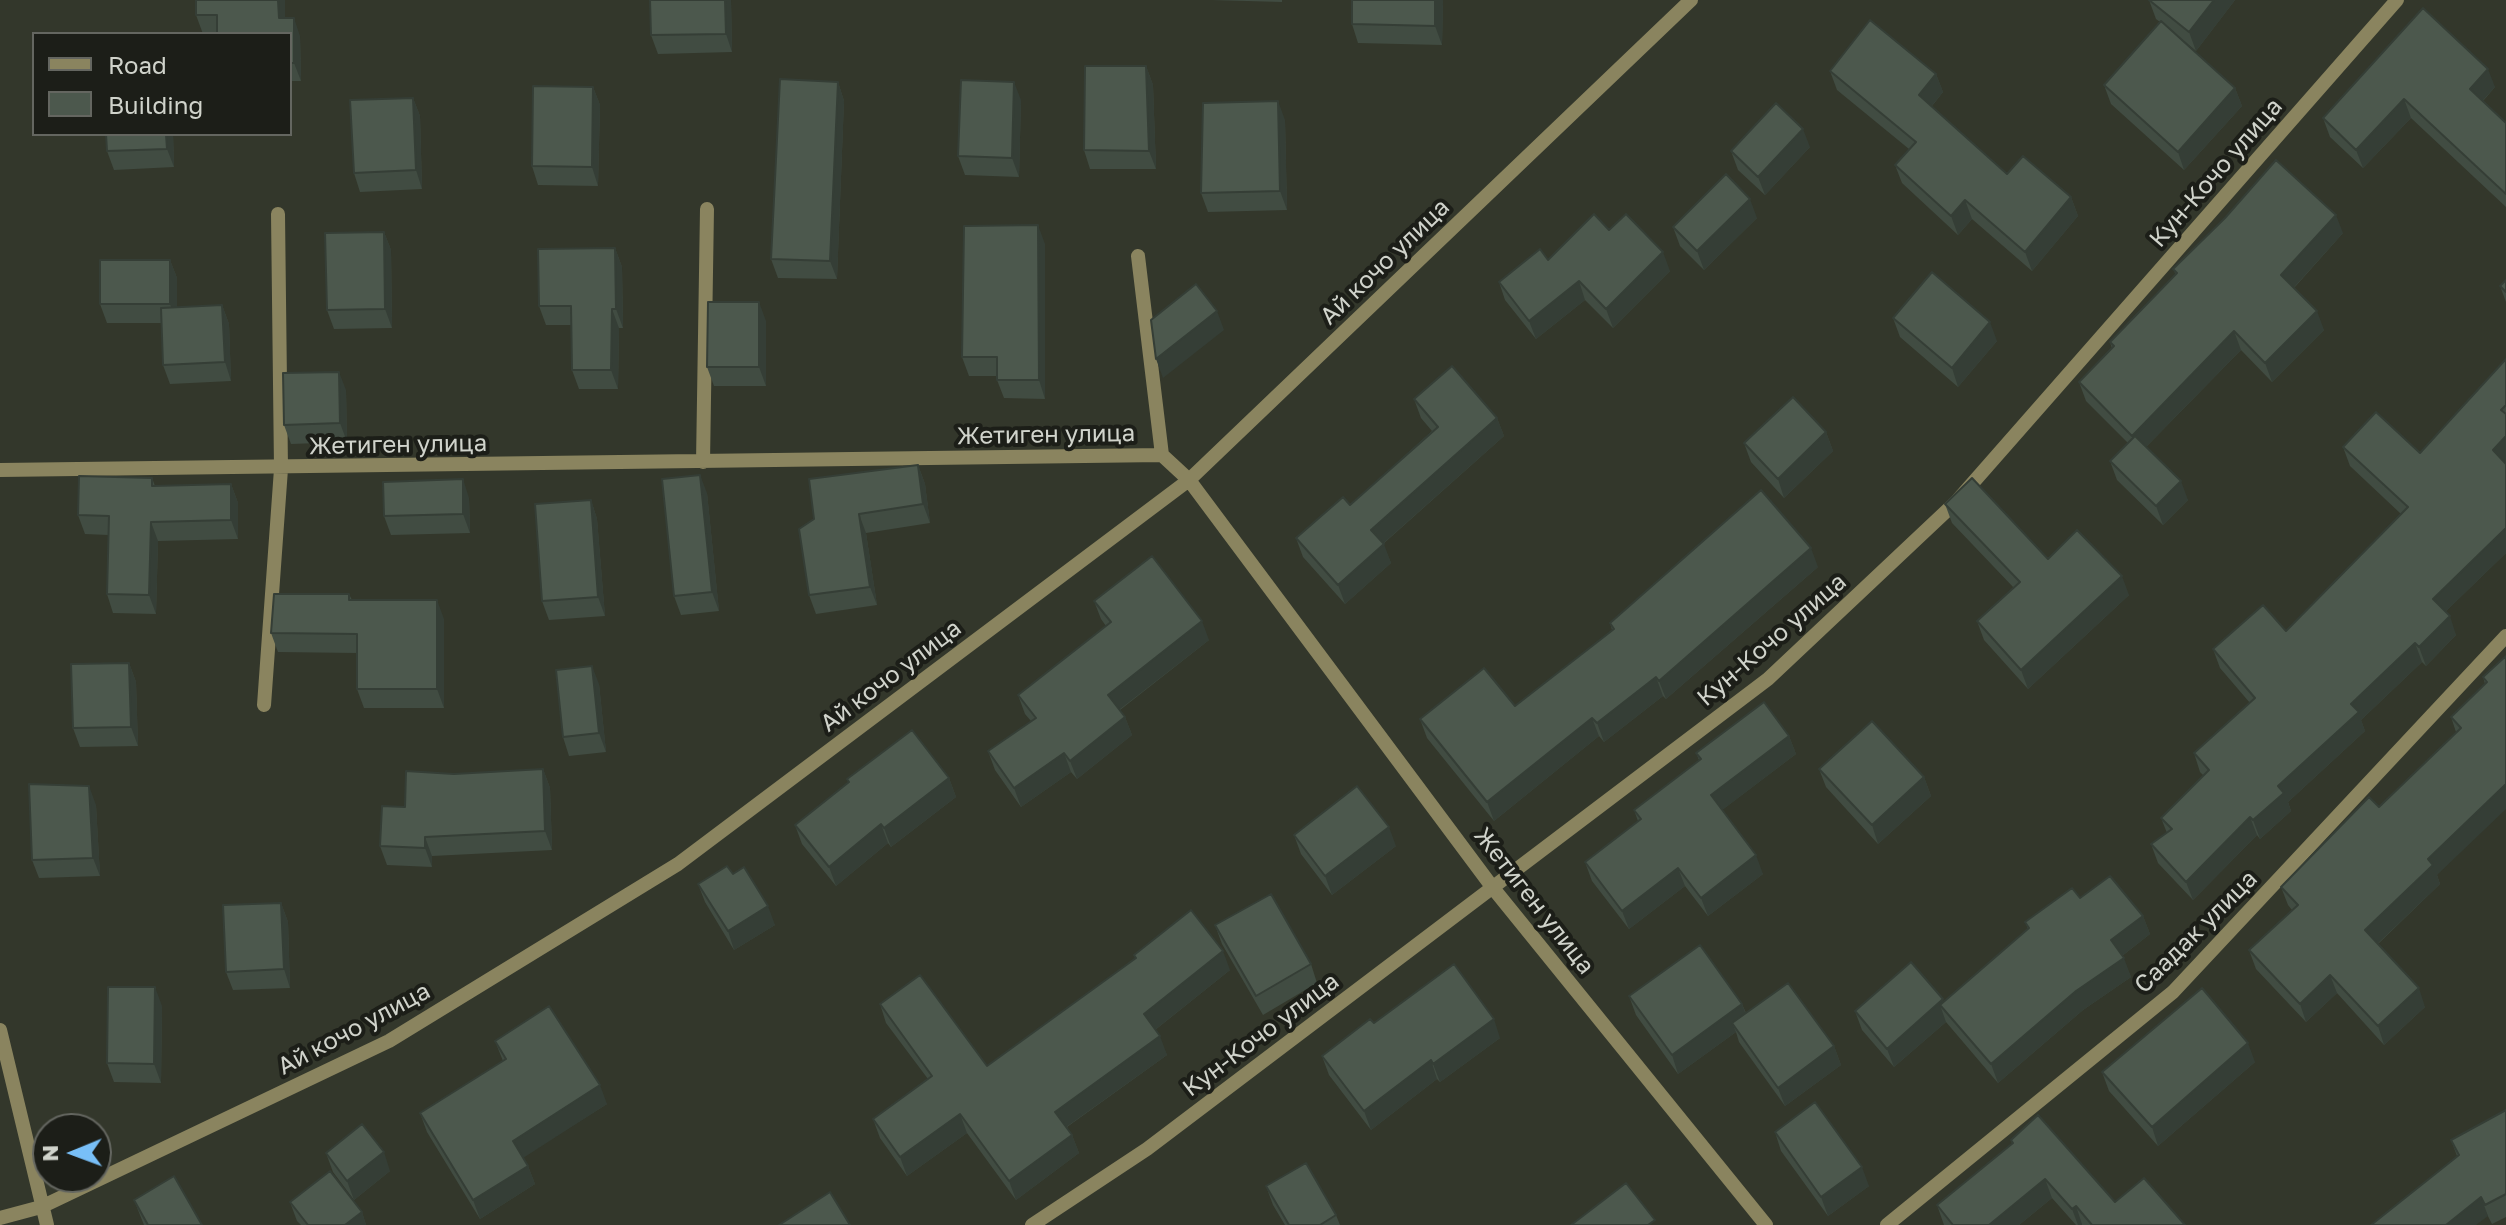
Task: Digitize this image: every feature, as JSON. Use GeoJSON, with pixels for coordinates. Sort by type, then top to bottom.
{"type":"FeatureCollection","features":[{"type":"Feature","properties":{"kind":"street","name":"Ай кочо улица"},"geometry":{"type":"LineString","coordinates":[[0,1218],[41,1207],[389,1041],[678,864],[1189,480],[1691,0]]}},
{"type":"Feature","properties":{"kind":"street","name":"Кун-Кочо улица"},"geometry":{"type":"LineString","coordinates":[[1032,1225],[1147,1149],[1768,679],[1956,502],[2397,0]]}},
{"type":"Feature","properties":{"kind":"street"},"geometry":{"type":"LineString","coordinates":[[703,462],[707,209]]}},
{"type":"Feature","properties":{"kind":"street"},"geometry":{"type":"LineString","coordinates":[[264,705],[281,469],[278,214]]}},
{"type":"Feature","properties":{"kind":"street"},"geometry":{"type":"LineString","coordinates":[[1138,256],[1162,455]]}},
{"type":"Feature","properties":{"kind":"street","name":"Жетиген улица"},"geometry":{"type":"LineString","coordinates":[[0,470],[281,469],[1162,455],[1189,480],[1493,888],[1766,1225]]}},
{"type":"Feature","properties":{"kind":"street","name":"Саадак улица"},"geometry":{"type":"LineString","coordinates":[[1887,1225],[2173,992],[2506,636]]}},
{"type":"Feature","properties":{"kind":"street"},"geometry":{"type":"LineString","coordinates":[[0,1030],[47,1225]]}},
{"type":"Feature","properties":{"kind":"building"},"geometry":{"type":"Polygon","coordinates":[[[196,0],[278,0],[279,18],[294,18],[294,63],[292,32],[217,32],[217,15],[196,15],[196,0]]]}},
{"type":"Feature","properties":{"kind":"building"},"geometry":{"type":"Polygon","coordinates":[[[650,0],[725,0],[726,34],[651,35],[650,0]]]}},
{"type":"Feature","properties":{"kind":"building"},"geometry":{"type":"Polygon","coordinates":[[[1352,0],[1435,0],[1435,26],[1352,24],[1352,0]]]}},
{"type":"Feature","properties":{"kind":"building"},"geometry":{"type":"Polygon","coordinates":[[[2149,0],[2214,0],[2189,32],[2149,0]]]}},
{"type":"Feature","properties":{"kind":"building"},"geometry":{"type":"Polygon","coordinates":[[[2423,8],[2488,69],[2470,89],[2506,123],[2506,194],[2404,99],[2356,150],[2323,118],[2423,8]]]}},
{"type":"Feature","properties":{"kind":"building"},"geometry":{"type":"Polygon","coordinates":[[[1870,20],[1936,74],[1919,95],[2007,174],[2023,156],[2071,197],[2025,252],[1965,200],[1951,216],[1895,165],[1916,142],[1830,71],[1870,20]]]}},
{"type":"Feature","properties":{"kind":"building"},"geometry":{"type":"Polygon","coordinates":[[[2161,21],[2235,88],[2178,152],[2104,85],[2161,21]]]}},
{"type":"Feature","properties":{"kind":"building"},"geometry":{"type":"Polygon","coordinates":[[[1085,66],[1146,66],[1149,151],[1084,150],[1085,66]]]}},
{"type":"Feature","properties":{"kind":"building"},"geometry":{"type":"Polygon","coordinates":[[[780,79],[838,82],[830,261],[771,259],[780,79]]]}},
{"type":"Feature","properties":{"kind":"building"},"geometry":{"type":"Polygon","coordinates":[[[961,80],[1014,82],[1012,158],[958,156],[961,80]]]}},
{"type":"Feature","properties":{"kind":"building"},"geometry":{"type":"Polygon","coordinates":[[[533,86],[593,87],[592,167],[532,166],[533,86]]]}},
{"type":"Feature","properties":{"kind":"building"},"geometry":{"type":"Polygon","coordinates":[[[413,98],[416,170],[354,173],[350,100],[413,98]]]}},
{"type":"Feature","properties":{"kind":"building"},"geometry":{"type":"Polygon","coordinates":[[[1278,101],[1280,191],[1201,193],[1203,103],[1278,101]]]}},
{"type":"Feature","properties":{"kind":"building"},"geometry":{"type":"Polygon","coordinates":[[[1776,103],[1803,129],[1758,177],[1731,151],[1776,103]]]}},
{"type":"Feature","properties":{"kind":"building"},"geometry":{"type":"Polygon","coordinates":[[[106,136],[166,136],[167,149],[107,151],[106,136]]]}},
{"type":"Feature","properties":{"kind":"building"},"geometry":{"type":"Polygon","coordinates":[[[2276,160],[2336,215],[2281,275],[2317,311],[2265,363],[2234,331],[2132,436],[2079,382],[2114,346],[2110,342],[2177,273],[2173,269],[2225,218],[2276,160]]]}},
{"type":"Feature","properties":{"kind":"building"},"geometry":{"type":"Polygon","coordinates":[[[1726,174],[1750,199],[1697,251],[1673,227],[1726,174]]]}},
{"type":"Feature","properties":{"kind":"building"},"geometry":{"type":"Polygon","coordinates":[[[1594,214],[1609,230],[1626,214],[1663,252],[1606,309],[1579,281],[1529,321],[1499,282],[1540,249],[1548,260],[1594,214]]]}},
{"type":"Feature","properties":{"kind":"building"},"geometry":{"type":"Polygon","coordinates":[[[1038,225],[1039,380],[997,380],[997,357],[962,357],[964,226],[1038,225]]]}},
{"type":"Feature","properties":{"kind":"building"},"geometry":{"type":"Polygon","coordinates":[[[384,232],[385,309],[327,310],[325,233],[384,232]]]}},
{"type":"Feature","properties":{"kind":"building"},"geometry":{"type":"Polygon","coordinates":[[[615,248],[616,309],[612,309],[611,370],[572,370],[571,306],[539,306],[538,249],[615,248]]]}},
{"type":"Feature","properties":{"kind":"building"},"geometry":{"type":"Polygon","coordinates":[[[100,260],[170,260],[170,304],[100,304],[100,260]]]}},
{"type":"Feature","properties":{"kind":"building"},"geometry":{"type":"Polygon","coordinates":[[[1932,272],[1990,322],[1952,368],[1893,318],[1932,272]]]}},
{"type":"Feature","properties":{"kind":"building"},"geometry":{"type":"Polygon","coordinates":[[[1196,284],[1217,311],[1156,359],[1151,320],[1196,284]]]}},
{"type":"Feature","properties":{"kind":"building"},"geometry":{"type":"Polygon","coordinates":[[[708,302],[759,302],[759,367],[707,367],[708,302]]]}},
{"type":"Feature","properties":{"kind":"building"},"geometry":{"type":"Polygon","coordinates":[[[222,305],[225,362],[163,365],[161,308],[222,305]]]}},
{"type":"Feature","properties":{"kind":"building"},"geometry":{"type":"Polygon","coordinates":[[[2506,359],[2506,405],[2501,410],[2506,414],[2506,436],[2493,450],[2506,464],[2506,528],[2433,599],[2450,616],[2419,647],[2415,643],[2351,704],[2359,712],[2278,786],[2284,793],[2253,820],[2250,817],[2186,882],[2151,844],[2172,829],[2161,818],[2209,770],[2194,753],[2255,698],[2213,649],[2263,605],[2286,631],[2408,507],[2343,447],[2376,412],[2420,453],[2506,359]]]}},
{"type":"Feature","properties":{"kind":"building"},"geometry":{"type":"Polygon","coordinates":[[[1452,366],[1497,418],[1371,530],[1384,544],[1338,585],[1296,538],[1343,497],[1350,505],[1438,427],[1414,399],[1452,366]]]}},
{"type":"Feature","properties":{"kind":"building"},"geometry":{"type":"Polygon","coordinates":[[[339,372],[340,423],[284,425],[283,373],[339,372]]]}},
{"type":"Feature","properties":{"kind":"building"},"geometry":{"type":"Polygon","coordinates":[[[1793,397],[1826,432],[1778,479],[1744,443],[1793,397]]]}},
{"type":"Feature","properties":{"kind":"building"},"geometry":{"type":"Polygon","coordinates":[[[2135,436],[2181,481],[2156,506],[2110,461],[2135,436]]]}},
{"type":"Feature","properties":{"kind":"building"},"geometry":{"type":"Polygon","coordinates":[[[918,465],[923,504],[859,514],[870,587],[809,595],[799,529],[814,519],[809,479],[918,465]]]}},
{"type":"Feature","properties":{"kind":"building"},"geometry":{"type":"Polygon","coordinates":[[[700,475],[712,592],[674,596],[662,479],[700,475]]]}},
{"type":"Feature","properties":{"kind":"building"},"geometry":{"type":"Polygon","coordinates":[[[79,476],[152,478],[152,486],[231,484],[231,520],[151,522],[149,595],[107,594],[109,516],[78,515],[79,476]]]}},
{"type":"Feature","properties":{"kind":"building"},"geometry":{"type":"Polygon","coordinates":[[[1972,478],[2048,559],[2077,530],[2122,576],[2021,670],[1977,621],[2020,582],[1945,504],[1972,478]]]}},
{"type":"Feature","properties":{"kind":"building"},"geometry":{"type":"Polygon","coordinates":[[[463,479],[463,514],[384,516],[383,482],[463,479]]]}},
{"type":"Feature","properties":{"kind":"building"},"geometry":{"type":"Polygon","coordinates":[[[1761,490],[1811,548],[1659,681],[1656,677],[1597,723],[1592,718],[1487,802],[1420,719],[1484,668],[1515,706],[1614,629],[1610,623],[1761,490]]]}},
{"type":"Feature","properties":{"kind":"building"},"geometry":{"type":"Polygon","coordinates":[[[591,500],[598,597],[542,601],[535,504],[591,500]]]}},
{"type":"Feature","properties":{"kind":"building"},"geometry":{"type":"Polygon","coordinates":[[[1152,556],[1202,621],[1108,695],[1125,717],[1070,761],[1064,753],[1014,788],[988,751],[1036,718],[1018,695],[1111,622],[1094,601],[1152,556]]]}},
{"type":"Feature","properties":{"kind":"building"},"geometry":{"type":"Polygon","coordinates":[[[274,594],[349,594],[349,600],[437,600],[437,689],[357,689],[357,634],[271,633],[274,594]]]}},
{"type":"Feature","properties":{"kind":"building"},"geometry":{"type":"Polygon","coordinates":[[[2506,656],[2506,784],[2428,859],[2433,865],[2365,930],[2419,988],[2378,1026],[2330,975],[2300,1004],[2249,950],[2298,905],[2281,887],[2369,797],[2379,807],[2461,728],[2451,717],[2487,682],[2483,677],[2506,656]]]}},
{"type":"Feature","properties":{"kind":"building"},"geometry":{"type":"Polygon","coordinates":[[[129,663],[131,727],[73,728],[71,664],[129,663]]]}},
{"type":"Feature","properties":{"kind":"building"},"geometry":{"type":"Polygon","coordinates":[[[592,666],[599,733],[563,737],[556,670],[592,666]]]}},
{"type":"Feature","properties":{"kind":"building"},"geometry":{"type":"Polygon","coordinates":[[[1764,702],[1789,736],[1711,795],[1756,855],[1701,898],[1678,868],[1622,911],[1585,862],[1641,819],[1634,810],[1701,759],[1696,753],[1764,702]]]}},
{"type":"Feature","properties":{"kind":"building"},"geometry":{"type":"Polygon","coordinates":[[[1872,721],[1924,777],[1872,825],[1819,769],[1872,721]]]}},
{"type":"Feature","properties":{"kind":"building"},"geometry":{"type":"Polygon","coordinates":[[[912,730],[949,778],[884,828],[881,824],[829,867],[795,825],[849,782],[847,779],[912,730]]]}},
{"type":"Feature","properties":{"kind":"building"},"geometry":{"type":"Polygon","coordinates":[[[543,769],[545,831],[425,837],[425,848],[380,846],[382,806],[405,807],[406,771],[454,774],[543,769]]]}},
{"type":"Feature","properties":{"kind":"building"},"geometry":{"type":"Polygon","coordinates":[[[29,784],[89,786],[93,858],[32,860],[29,784]]]}},
{"type":"Feature","properties":{"kind":"building"},"geometry":{"type":"Polygon","coordinates":[[[1357,786],[1389,827],[1325,876],[1294,835],[1357,786]]]}},
{"type":"Feature","properties":{"kind":"building"},"geometry":{"type":"Polygon","coordinates":[[[727,866],[733,874],[744,867],[768,906],[728,931],[698,884],[727,866]]]}},
{"type":"Feature","properties":{"kind":"building"},"geometry":{"type":"Polygon","coordinates":[[[2110,876],[2143,916],[2111,940],[2124,958],[2076,991],[1991,1064],[1940,1005],[2029,928],[2025,922],[2072,888],[2080,898],[2110,876]]]}},
{"type":"Feature","properties":{"kind":"building"},"geometry":{"type":"Polygon","coordinates":[[[1271,894],[1311,964],[1256,996],[1215,925],[1271,894]]]}},
{"type":"Feature","properties":{"kind":"building"},"geometry":{"type":"Polygon","coordinates":[[[281,903],[284,969],[226,972],[223,905],[281,903]]]}},
{"type":"Feature","properties":{"kind":"building"},"geometry":{"type":"Polygon","coordinates":[[[1191,910],[1223,951],[1144,1014],[1160,1036],[1055,1112],[1072,1135],[1009,1181],[960,1114],[900,1157],[873,1119],[932,1076],[880,1004],[920,975],[987,1066],[1136,958],[1134,955],[1191,910]]]}},
{"type":"Feature","properties":{"kind":"building"},"geometry":{"type":"Polygon","coordinates":[[[1700,945],[1742,1004],[1672,1055],[1629,996],[1700,945]]]}},
{"type":"Feature","properties":{"kind":"building"},"geometry":{"type":"Polygon","coordinates":[[[1911,962],[1943,999],[1887,1049],[1855,1011],[1911,962]]]}},
{"type":"Feature","properties":{"kind":"building"},"geometry":{"type":"Polygon","coordinates":[[[1454,964],[1494,1019],[1433,1064],[1431,1060],[1364,1111],[1322,1056],[1370,1019],[1374,1023],[1454,964]]]}},
{"type":"Feature","properties":{"kind":"building"},"geometry":{"type":"Polygon","coordinates":[[[1788,983],[1834,1046],[1778,1088],[1732,1023],[1788,983]]]}},
{"type":"Feature","properties":{"kind":"building"},"geometry":{"type":"Polygon","coordinates":[[[108,987],[155,987],[154,1064],[107,1063],[108,987]]]}},
{"type":"Feature","properties":{"kind":"building"},"geometry":{"type":"Polygon","coordinates":[[[2202,988],[2248,1043],[2152,1127],[2102,1072],[2202,988]]]}},
{"type":"Feature","properties":{"kind":"building"},"geometry":{"type":"Polygon","coordinates":[[[549,1006],[600,1085],[513,1141],[528,1166],[473,1200],[420,1113],[506,1059],[495,1041],[549,1006]]]}},
{"type":"Feature","properties":{"kind":"building"},"geometry":{"type":"Polygon","coordinates":[[[1815,1102],[1862,1167],[1821,1197],[1775,1132],[1815,1102]]]}},
{"type":"Feature","properties":{"kind":"building"},"geometry":{"type":"Polygon","coordinates":[[[2506,1110],[2506,1194],[2485,1205],[2481,1197],[2446,1225],[2371,1225],[2459,1155],[2451,1140],[2506,1110]]]}},
{"type":"Feature","properties":{"kind":"building"},"geometry":{"type":"Polygon","coordinates":[[[2038,1115],[2115,1202],[2144,1178],[2185,1225],[2092,1225],[2076,1206],[2072,1209],[2045,1179],[1989,1225],[1953,1225],[1937,1205],[2013,1143],[2011,1140],[2038,1115]]]}},
{"type":"Feature","properties":{"kind":"building"},"geometry":{"type":"Polygon","coordinates":[[[362,1124],[384,1152],[347,1181],[326,1153],[362,1124]]]}},
{"type":"Feature","properties":{"kind":"building"},"geometry":{"type":"Polygon","coordinates":[[[1306,1163],[1336,1215],[1320,1225],[1289,1225],[1266,1186],[1306,1163]]]}},
{"type":"Feature","properties":{"kind":"building"},"geometry":{"type":"Polygon","coordinates":[[[330,1171],[362,1212],[345,1225],[308,1225],[290,1202],[330,1171]]]}},
{"type":"Feature","properties":{"kind":"building"},"geometry":{"type":"Polygon","coordinates":[[[174,1176],[202,1225],[148,1225],[134,1200],[174,1176]]]}},
{"type":"Feature","properties":{"kind":"building"},"geometry":{"type":"Polygon","coordinates":[[[1626,1183],[1655,1220],[1648,1225],[1571,1225],[1626,1183]]]}},
{"type":"Feature","properties":{"kind":"building"},"geometry":{"type":"Polygon","coordinates":[[[830,1192],[850,1225],[779,1225],[830,1192]]]}}]}
